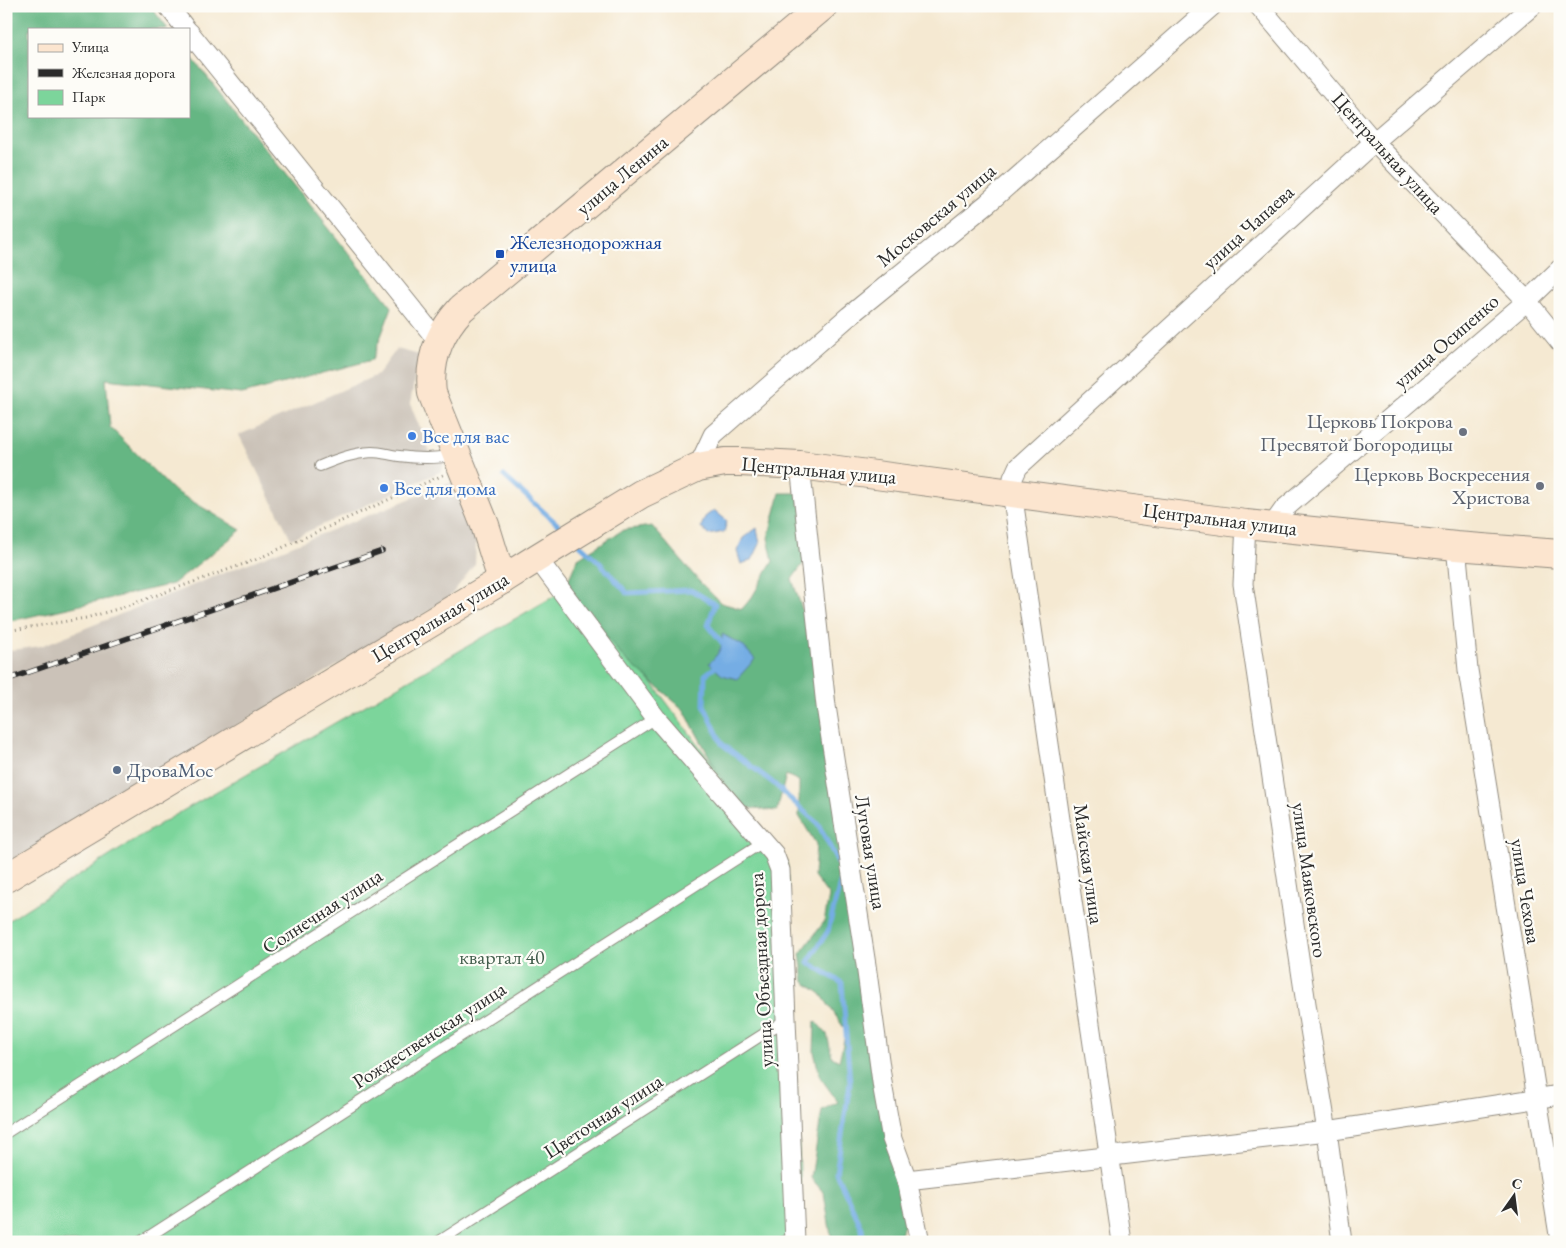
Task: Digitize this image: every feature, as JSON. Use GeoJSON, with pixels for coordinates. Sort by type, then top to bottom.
{"type":"FeatureCollection","features":[{"type":"Feature","properties":{"kind":"street"},"geometry":{"type":"LineString","coordinates":[[168,6],[185,28]]}},
{"type":"Feature","properties":{"kind":"street","name":"улица Ленина"},"geometry":{"type":"LineString","coordinates":[[502,580],[486,525],[432,393],[431,372],[438,341],[448,322],[460,309],[823,6]]}},
{"type":"Feature","properties":{"kind":"street","name":"Московская улица"},"geometry":{"type":"LineString","coordinates":[[698,466],[713,435],[849,316],[988,202],[1212,6]]}},
{"type":"Feature","properties":{"kind":"street","name":"Центральная улица"},"geometry":{"type":"LineString","coordinates":[[1259,6],[1374,142],[1527,301],[1560,342]]}},
{"type":"Feature","properties":{"kind":"street","name":"улица Чапаева"},"geometry":{"type":"LineString","coordinates":[[1012,492],[1013,478],[1018,467],[1374,142],[1532,6]]}},
{"type":"Feature","properties":{"kind":"street"},"geometry":{"type":"LineString","coordinates":[[190,33],[438,341]]}},
{"type":"Feature","properties":{"kind":"street","name":"улица Осипенко"},"geometry":{"type":"LineString","coordinates":[[1259,525],[1284,509],[1527,301],[1560,269]]}},
{"type":"Feature","properties":{"kind":"street","name":"Центральная улица"},"geometry":{"type":"LineString","coordinates":[[6,878],[502,580],[641,494],[698,466],[740,462],[800,465],[1259,525],[1456,546],[1560,554]]}},
{"type":"Feature","properties":{"kind":"street","name":"Луговая улица"},"geometry":{"type":"LineString","coordinates":[[800,465],[826,706],[866,965],[883,1090],[892,1139],[907,1180],[920,1242]]}},
{"type":"Feature","properties":{"kind":"street","name":"Майская улица"},"geometry":{"type":"LineString","coordinates":[[1012,492],[1122,1242]]}},
{"type":"Feature","properties":{"kind":"street","name":"улица Маяковского"},"geometry":{"type":"LineString","coordinates":[[1259,525],[1243,584],[1327,1131],[1342,1242]]}},
{"type":"Feature","properties":{"kind":"street","name":"улица Чехова"},"geometry":{"type":"LineString","coordinates":[[1456,546],[1468,670],[1560,1241]]}},
{"type":"Feature","properties":{"kind":"street","name":"улица Объездная дорога"},"geometry":{"type":"LineString","coordinates":[[537,558],[656,718],[774,854],[780,870],[787,1019],[791,1241]]}},
{"type":"Feature","properties":{"kind":"street"},"geometry":{"type":"LineString","coordinates":[[907,1180],[1327,1131],[1560,1094]]}},
{"type":"Feature","properties":{"kind":"lane"},"geometry":{"type":"LineString","coordinates":[[320,466],[342,457],[374,452],[460,461]]}},
{"type":"Feature","properties":{"kind":"lane","name":"Солнечная улица"},"geometry":{"type":"LineString","coordinates":[[6,1133],[656,718]]}},
{"type":"Feature","properties":{"kind":"lane","name":"Рождественская улица"},"geometry":{"type":"LineString","coordinates":[[140,1242],[763,842]]}},
{"type":"Feature","properties":{"kind":"lane","name":"Цветочная улица"},"geometry":{"type":"LineString","coordinates":[[438,1242],[787,1019]]}},
{"type":"Feature","properties":{"kind":"path"},"geometry":{"type":"LineString","coordinates":[[6,630],[86,618],[121,608],[255,560],[460,461]]}},
{"type":"Feature","properties":{"kind":"shaded area"},"geometry":{"type":"Polygon","coordinates":[[[397,349],[419,355],[410,404],[430,452],[445,456],[442,471],[291,539],[239,435],[377,375],[397,349]]]}},
{"type":"Feature","properties":{"kind":"shaded area"},"geometry":{"type":"Polygon","coordinates":[[[457,480],[477,521],[475,564],[448,599],[6,864],[6,651],[41,646],[457,480]]]}},
{"type":"Feature","properties":{"kind":"green space"},"geometry":{"type":"Polygon","coordinates":[[[6,6],[150,6],[167,28],[28,28],[28,118],[190,118],[190,55],[392,307],[372,360],[242,394],[106,379],[110,427],[173,490],[241,530],[173,584],[6,622],[6,6]]]}},
{"type":"Feature","properties":{"kind":"green space"},"geometry":{"type":"Polygon","coordinates":[[[780,493],[811,493],[814,549],[792,579],[806,621],[826,643],[861,968],[912,1211],[897,1239],[899,1242],[832,1242],[824,1193],[811,1178],[822,1110],[838,1102],[820,1077],[814,1052],[815,1021],[827,1034],[832,1057],[839,1061],[846,1031],[821,994],[804,982],[800,954],[824,922],[829,896],[814,876],[816,844],[799,816],[799,781],[786,775],[777,811],[740,807],[716,769],[684,710],[622,656],[566,585],[578,558],[623,530],[652,526],[698,580],[721,603],[742,609],[752,597],[773,561],[768,538],[780,493]]]}},
{"type":"Feature","properties":{"kind":"green space","name":"квартал 40"},"geometry":{"type":"Polygon","coordinates":[[[577,583],[787,863],[803,1242],[6,1242],[6,922],[160,824],[577,583]]]}},
{"type":"Feature","properties":{"kind":"water"},"geometry":{"type":"Polygon","coordinates":[[[714,510],[727,521],[724,532],[708,535],[701,527],[705,517],[714,510]]]}},
{"type":"Feature","properties":{"kind":"water"},"geometry":{"type":"Polygon","coordinates":[[[757,528],[760,544],[752,560],[741,564],[737,551],[743,538],[757,528]]]}},
{"type":"Feature","properties":{"kind":"water"},"geometry":{"type":"Polygon","coordinates":[[[722,634],[742,645],[755,659],[737,679],[722,675],[709,663],[720,650],[722,634]]]}},
{"type":"Feature","properties":{"kind":"waterway"},"geometry":{"type":"LineString","coordinates":[[504,476],[565,531]]}},
{"type":"Feature","properties":{"kind":"waterway"},"geometry":{"type":"LineString","coordinates":[[578,543],[598,561],[627,593],[691,590],[715,604],[708,625],[727,649]]}},
{"type":"Feature","properties":{"kind":"waterway"},"geometry":{"type":"LineString","coordinates":[[718,665],[705,675],[704,705],[722,744],[772,782],[818,824],[843,872],[828,931],[808,962],[842,983],[850,1083],[836,1173],[862,1228],[863,1242]]}},
{"type":"Feature","properties":{"kind":"railway"},"geometry":{"type":"LineString","coordinates":[[6,680],[382,551]]}},
{"type":"Feature","properties":{"kind":"place","name":"Железнодорожная улица"},"geometry":{"type":"Point","coordinates":[500,254]}},
{"type":"Feature","properties":{"kind":"place","name":"Церковь Покрова Пресвятой Богородицы"},"geometry":{"type":"Point","coordinates":[1463,432]}},
{"type":"Feature","properties":{"kind":"place","name":"Все для вас"},"geometry":{"type":"Point","coordinates":[412,436]}},
{"type":"Feature","properties":{"kind":"place","name":"Церковь Воскресения Христова"},"geometry":{"type":"Point","coordinates":[1540,486]}},
{"type":"Feature","properties":{"kind":"place","name":"Все для дома"},"geometry":{"type":"Point","coordinates":[384,488]}},
{"type":"Feature","properties":{"kind":"place","name":"ДроваМос"},"geometry":{"type":"Point","coordinates":[117,770]}}]}
